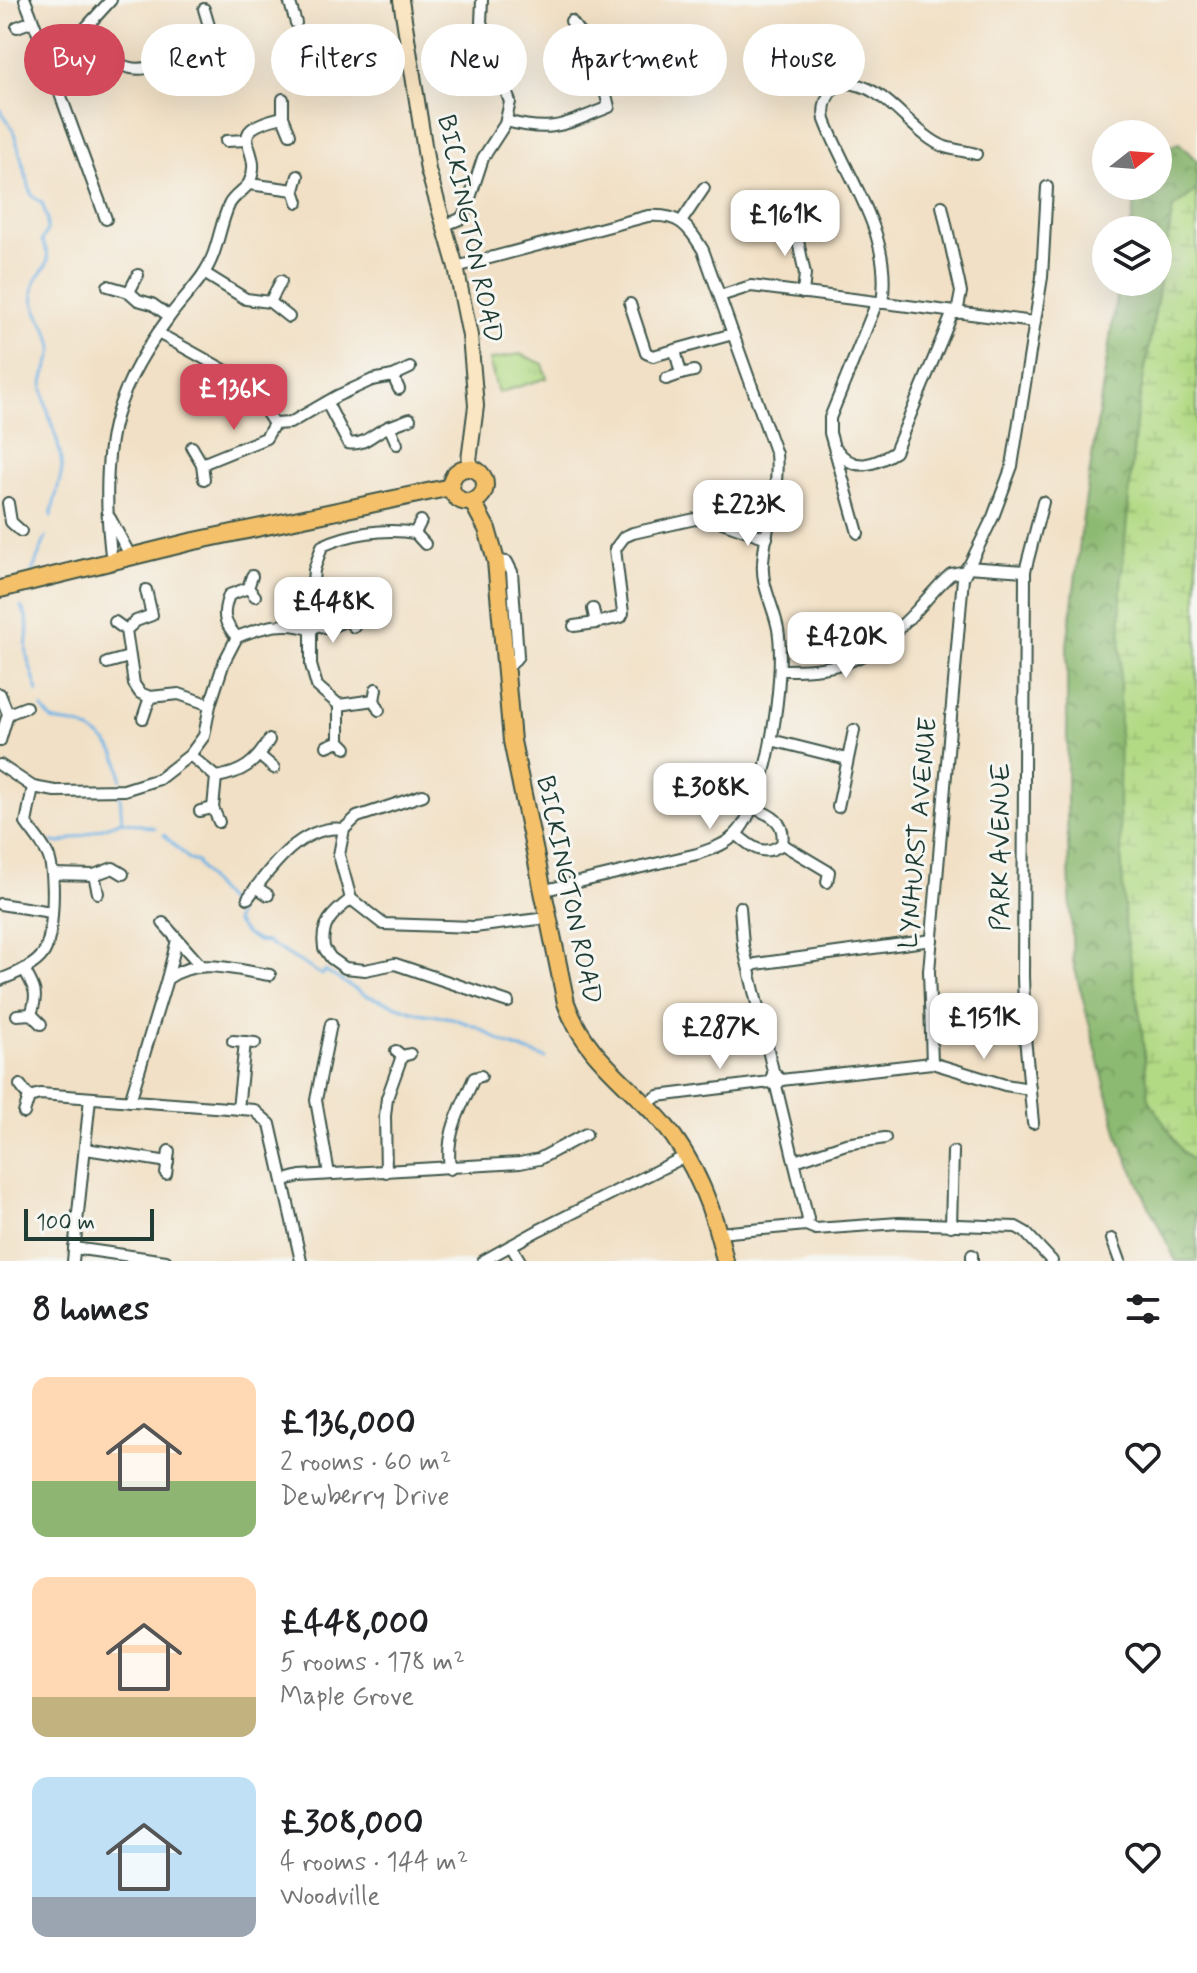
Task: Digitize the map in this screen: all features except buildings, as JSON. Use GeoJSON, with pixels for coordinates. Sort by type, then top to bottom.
{"type":"FeatureCollection","features":[{"type":"Feature","properties":{"kind":"main road","name":"BICKINGTON ROAD"},"geometry":{"type":"LineString","coordinates":[[401,0],[428,170],[456,267],[470,336],[476,406],[468,468]]}},
{"type":"Feature","properties":{"kind":"main road"},"geometry":{"type":"LineString","coordinates":[[468,468],[479,473],[484,480],[483,493],[472,501],[458,499],[451,487],[454,475],[468,468]]}},
{"type":"Feature","properties":{"kind":"main road"},"geometry":{"type":"LineString","coordinates":[[0,589],[451,487]]}},
{"type":"Feature","properties":{"kind":"main road","name":"BICKINGTON ROAD"},"geometry":{"type":"LineString","coordinates":[[472,501],[487,529],[496,561],[512,741],[566,1003],[576,1027],[605,1067],[646,1104],[686,1156],[719,1233],[725,1261]]}},
{"type":"Feature","properties":{"kind":"street"},"geometry":{"type":"LineString","coordinates":[[25,0],[34,24]]}},
{"type":"Feature","properties":{"kind":"street"},"geometry":{"type":"LineString","coordinates":[[90,24],[111,0]]}},
{"type":"Feature","properties":{"kind":"street"},"geometry":{"type":"LineString","coordinates":[[289,0],[296,23]]}},
{"type":"Feature","properties":{"kind":"street"},"geometry":{"type":"LineString","coordinates":[[443,226],[460,219],[465,213],[483,158],[506,121],[510,102],[481,22],[482,0]]}},
{"type":"Feature","properties":{"kind":"street"},"geometry":{"type":"LineString","coordinates":[[204,9],[208,24]]}},
{"type":"Feature","properties":{"kind":"street"},"geometry":{"type":"LineString","coordinates":[[17,27],[33,21]]}},
{"type":"Feature","properties":{"kind":"street"},"geometry":{"type":"LineString","coordinates":[[506,121],[546,129],[609,107],[597,58],[571,21]]}},
{"type":"Feature","properties":{"kind":"street"},"geometry":{"type":"LineString","coordinates":[[858,533],[833,445],[830,418],[886,280],[870,213],[825,120],[824,104],[838,86],[853,83],[863,86],[937,143],[976,154]]}},
{"type":"Feature","properties":{"kind":"street"},"geometry":{"type":"LineString","coordinates":[[61,96],[106,219]]}},
{"type":"Feature","properties":{"kind":"street"},"geometry":{"type":"LineString","coordinates":[[283,99],[283,117],[290,134]]}},
{"type":"Feature","properties":{"kind":"street"},"geometry":{"type":"LineString","coordinates":[[112,562],[108,512],[115,422],[135,367],[169,316],[204,273],[218,244],[230,201],[249,184],[252,171],[248,132],[253,126],[283,117]]}},
{"type":"Feature","properties":{"kind":"street"},"geometry":{"type":"LineString","coordinates":[[226,141],[247,140]]}},
{"type":"Feature","properties":{"kind":"street"},"geometry":{"type":"LineString","coordinates":[[298,176],[294,190],[298,202]]}},
{"type":"Feature","properties":{"kind":"street"},"geometry":{"type":"LineString","coordinates":[[249,184],[294,190]]}},
{"type":"Feature","properties":{"kind":"street","name":"LYNHURST AVENUE"},"geometry":{"type":"LineString","coordinates":[[932,1063],[929,971],[962,592],[966,569],[998,507],[1012,466],[1042,277],[1047,187]]}},
{"type":"Feature","properties":{"kind":"street"},"geometry":{"type":"LineString","coordinates":[[681,222],[704,188]]}},
{"type":"Feature","properties":{"kind":"street"},"geometry":{"type":"LineString","coordinates":[[833,445],[845,461],[860,465],[878,463],[895,452],[961,292],[942,206]]}},
{"type":"Feature","properties":{"kind":"street"},"geometry":{"type":"LineString","coordinates":[[456,267],[648,216],[664,215],[681,222],[690,229],[703,250],[776,454],[778,473],[763,564],[778,628],[780,670],[771,740],[753,808],[736,834],[717,847],[541,891]]}},
{"type":"Feature","properties":{"kind":"street"},"geometry":{"type":"LineString","coordinates":[[794,222],[805,274],[803,293]]}},
{"type":"Feature","properties":{"kind":"street"},"geometry":{"type":"LineString","coordinates":[[204,273],[246,299],[270,302],[289,317]]}},
{"type":"Feature","properties":{"kind":"street"},"geometry":{"type":"LineString","coordinates":[[129,292],[138,275]]}},
{"type":"Feature","properties":{"kind":"street"},"geometry":{"type":"LineString","coordinates":[[270,302],[281,281]]}},
{"type":"Feature","properties":{"kind":"street"},"geometry":{"type":"LineString","coordinates":[[108,286],[129,292],[169,316]]}},
{"type":"Feature","properties":{"kind":"street"},"geometry":{"type":"LineString","coordinates":[[720,296],[751,286],[1034,322]]}},
{"type":"Feature","properties":{"kind":"street"},"geometry":{"type":"LineString","coordinates":[[630,304],[646,353],[653,356],[733,334]]}},
{"type":"Feature","properties":{"kind":"street"},"geometry":{"type":"LineString","coordinates":[[158,333],[230,373],[252,390],[274,424]]}},
{"type":"Feature","properties":{"kind":"street"},"geometry":{"type":"LineString","coordinates":[[675,350],[681,374]]}},
{"type":"Feature","properties":{"kind":"street"},"geometry":{"type":"LineString","coordinates":[[274,424],[290,423],[372,380],[393,376],[410,368]]}},
{"type":"Feature","properties":{"kind":"street"},"geometry":{"type":"LineString","coordinates":[[666,379],[694,371]]}},
{"type":"Feature","properties":{"kind":"street"},"geometry":{"type":"LineString","coordinates":[[393,376],[399,389]]}},
{"type":"Feature","properties":{"kind":"street"},"geometry":{"type":"LineString","coordinates":[[327,403],[348,443],[356,445],[389,426],[410,419]]}},
{"type":"Feature","properties":{"kind":"street"},"geometry":{"type":"LineString","coordinates":[[202,464],[266,438],[274,424]]}},
{"type":"Feature","properties":{"kind":"street"},"geometry":{"type":"LineString","coordinates":[[389,426],[397,444]]}},
{"type":"Feature","properties":{"kind":"street"},"geometry":{"type":"LineString","coordinates":[[192,447],[202,464],[204,479]]}},
{"type":"Feature","properties":{"kind":"street","name":"PARK AVENUE"},"geometry":{"type":"LineString","coordinates":[[1033,1123],[1023,976],[1025,571],[1043,502]]}},
{"type":"Feature","properties":{"kind":"street"},"geometry":{"type":"LineString","coordinates":[[8,503],[11,522],[21,531]]}},
{"type":"Feature","properties":{"kind":"street"},"geometry":{"type":"LineString","coordinates":[[108,512],[131,557]]}},
{"type":"Feature","properties":{"kind":"street"},"geometry":{"type":"LineString","coordinates":[[574,626],[616,620],[623,613],[615,549],[624,537],[695,519],[716,520],[767,538]]}},
{"type":"Feature","properties":{"kind":"street"},"geometry":{"type":"LineString","coordinates":[[415,533],[421,521]]}},
{"type":"Feature","properties":{"kind":"street"},"geometry":{"type":"LineString","coordinates":[[0,528],[11,522]]}},
{"type":"Feature","properties":{"kind":"street"},"geometry":{"type":"LineString","coordinates":[[327,746],[343,744],[339,705],[317,686],[311,665],[314,570],[322,546],[339,538],[391,529],[415,533],[425,544]]}},
{"type":"Feature","properties":{"kind":"street"},"geometry":{"type":"LineString","coordinates":[[780,670],[820,669],[856,660],[886,643],[951,574],[966,569],[1025,571]]}},
{"type":"Feature","properties":{"kind":"street"},"geometry":{"type":"LineString","coordinates":[[237,637],[225,625],[223,612],[229,595],[252,587]]}},
{"type":"Feature","properties":{"kind":"street"},"geometry":{"type":"LineString","coordinates":[[937,588],[962,592]]}},
{"type":"Feature","properties":{"kind":"street"},"geometry":{"type":"LineString","coordinates":[[126,630],[136,621],[152,615],[146,590]]}},
{"type":"Feature","properties":{"kind":"street"},"geometry":{"type":"LineString","coordinates":[[593,609],[596,623]]}},
{"type":"Feature","properties":{"kind":"street"},"geometry":{"type":"LineString","coordinates":[[0,765],[33,787],[55,791],[132,788],[159,779],[190,755],[204,736],[224,662],[237,637],[257,629],[288,624],[328,628],[349,620]]}},
{"type":"Feature","properties":{"kind":"street"},"geometry":{"type":"LineString","coordinates":[[115,622],[126,630],[134,684],[140,693],[150,697],[179,694],[210,705]]}},
{"type":"Feature","properties":{"kind":"street"},"geometry":{"type":"LineString","coordinates":[[107,663],[129,657]]}},
{"type":"Feature","properties":{"kind":"street"},"geometry":{"type":"LineString","coordinates":[[0,694],[8,714],[1,735]]}},
{"type":"Feature","properties":{"kind":"street"},"geometry":{"type":"LineString","coordinates":[[143,718],[150,697]]}},
{"type":"Feature","properties":{"kind":"street"},"geometry":{"type":"LineString","coordinates":[[339,705],[376,700]]}},
{"type":"Feature","properties":{"kind":"street"},"geometry":{"type":"LineString","coordinates":[[8,714],[26,707]]}},
{"type":"Feature","properties":{"kind":"street"},"geometry":{"type":"LineString","coordinates":[[838,807],[854,730]]}},
{"type":"Feature","properties":{"kind":"street"},"geometry":{"type":"LineString","coordinates":[[190,755],[216,777],[235,774],[260,756],[269,740]]}},
{"type":"Feature","properties":{"kind":"street"},"geometry":{"type":"LineString","coordinates":[[771,740],[847,759]]}},
{"type":"Feature","properties":{"kind":"street"},"geometry":{"type":"LineString","coordinates":[[260,756],[274,768]]}},
{"type":"Feature","properties":{"kind":"street"},"geometry":{"type":"LineString","coordinates":[[216,777],[213,808],[219,822]]}},
{"type":"Feature","properties":{"kind":"street"},"geometry":{"type":"LineString","coordinates":[[0,980],[24,969],[44,953],[49,942],[53,874],[48,854],[26,823],[33,787]]}},
{"type":"Feature","properties":{"kind":"street"},"geometry":{"type":"LineString","coordinates":[[423,795],[357,817],[344,829],[339,855],[351,899],[383,924],[474,927],[547,918]]}},
{"type":"Feature","properties":{"kind":"street"},"geometry":{"type":"LineString","coordinates":[[200,811],[213,808]]}},
{"type":"Feature","properties":{"kind":"street"},"geometry":{"type":"LineString","coordinates":[[753,808],[777,819],[782,827],[782,844]]}},
{"type":"Feature","properties":{"kind":"street"},"geometry":{"type":"LineString","coordinates":[[248,898],[269,867],[302,841],[333,827],[344,829]]}},
{"type":"Feature","properties":{"kind":"street"},"geometry":{"type":"LineString","coordinates":[[736,834],[760,852],[768,852],[782,844]]}},
{"type":"Feature","properties":{"kind":"street"},"geometry":{"type":"LineString","coordinates":[[782,844],[829,872],[827,882]]}},
{"type":"Feature","properties":{"kind":"street"},"geometry":{"type":"LineString","coordinates":[[53,874],[94,875],[113,868],[123,874]]}},
{"type":"Feature","properties":{"kind":"street"},"geometry":{"type":"LineString","coordinates":[[94,875],[98,893]]}},
{"type":"Feature","properties":{"kind":"street"},"geometry":{"type":"LineString","coordinates":[[256,887],[268,895]]}},
{"type":"Feature","properties":{"kind":"street"},"geometry":{"type":"LineString","coordinates":[[351,899],[329,918],[324,927],[324,948],[338,964],[353,970],[395,964],[504,1000],[495,1011]]}},
{"type":"Feature","properties":{"kind":"street"},"geometry":{"type":"LineString","coordinates":[[0,904],[51,912]]}},
{"type":"Feature","properties":{"kind":"street"},"geometry":{"type":"LineString","coordinates":[[740,907],[743,945],[811,1227]]}},
{"type":"Feature","properties":{"kind":"street"},"geometry":{"type":"LineString","coordinates":[[163,923],[200,965]]}},
{"type":"Feature","properties":{"kind":"street"},"geometry":{"type":"LineString","coordinates":[[130,1101],[177,940]]}},
{"type":"Feature","properties":{"kind":"street"},"geometry":{"type":"LineString","coordinates":[[750,967],[932,940]]}},
{"type":"Feature","properties":{"kind":"street"},"geometry":{"type":"LineString","coordinates":[[167,979],[188,967],[200,965],[270,975]]}},
{"type":"Feature","properties":{"kind":"street"},"geometry":{"type":"LineString","coordinates":[[24,969],[36,993],[31,1014]]}},
{"type":"Feature","properties":{"kind":"street"},"geometry":{"type":"LineString","coordinates":[[17,1015],[31,1014],[41,1024]]}},
{"type":"Feature","properties":{"kind":"street"},"geometry":{"type":"LineString","coordinates":[[329,1174],[316,1100],[331,1024]]}},
{"type":"Feature","properties":{"kind":"street"},"geometry":{"type":"LineString","coordinates":[[238,1109],[245,1042]]}},
{"type":"Feature","properties":{"kind":"street"},"geometry":{"type":"LineString","coordinates":[[386,1172],[387,1098],[403,1054]]}},
{"type":"Feature","properties":{"kind":"street"},"geometry":{"type":"LineString","coordinates":[[646,1104],[658,1096],[932,1063],[1005,1085],[1030,1089]]}},
{"type":"Feature","properties":{"kind":"street"},"geometry":{"type":"LineString","coordinates":[[450,1169],[447,1148],[450,1134],[475,1074]]}},
{"type":"Feature","properties":{"kind":"street"},"geometry":{"type":"LineString","coordinates":[[20,1085],[29,1097]]}},
{"type":"Feature","properties":{"kind":"street"},"geometry":{"type":"LineString","coordinates":[[29,1097],[40,1094],[254,1110],[270,1124],[301,1261]]}},
{"type":"Feature","properties":{"kind":"street"},"geometry":{"type":"LineString","coordinates":[[24,1113],[29,1097]]}},
{"type":"Feature","properties":{"kind":"street"},"geometry":{"type":"LineString","coordinates":[[73,1261],[90,1098]]}},
{"type":"Feature","properties":{"kind":"street"},"geometry":{"type":"LineString","coordinates":[[285,1180],[329,1174],[450,1169],[539,1159],[579,1134]]}},
{"type":"Feature","properties":{"kind":"street"},"geometry":{"type":"LineString","coordinates":[[795,1161],[846,1144],[885,1138]]}},
{"type":"Feature","properties":{"kind":"street"},"geometry":{"type":"LineString","coordinates":[[86,1149],[167,1163]]}},
{"type":"Feature","properties":{"kind":"street"},"geometry":{"type":"LineString","coordinates":[[951,1226],[953,1152]]}},
{"type":"Feature","properties":{"kind":"street"},"geometry":{"type":"LineString","coordinates":[[483,1261],[686,1156]]}},
{"type":"Feature","properties":{"kind":"street"},"geometry":{"type":"LineString","coordinates":[[719,1233],[899,1223],[1016,1227],[1025,1232],[1052,1261]]}},
{"type":"Feature","properties":{"kind":"street"},"geometry":{"type":"LineString","coordinates":[[1112,1239],[1120,1261]]}},
{"type":"Feature","properties":{"kind":"street"},"geometry":{"type":"LineString","coordinates":[[511,1246],[520,1261]]}},
{"type":"Feature","properties":{"kind":"street"},"geometry":{"type":"LineString","coordinates":[[74,1248],[166,1261]]}},
{"type":"Feature","properties":{"kind":"green space"},"geometry":{"type":"Polygon","coordinates":[[[1179,143],[1197,161],[1197,190],[1173,208],[1172,216],[1133,216],[1135,200],[1172,200],[1172,146],[1179,143]]]}},
{"type":"Feature","properties":{"kind":"green space"},"geometry":{"type":"Polygon","coordinates":[[[1197,190],[1197,1163],[1183,1153],[1149,1099],[1141,1022],[1125,924],[1119,811],[1121,585],[1136,422],[1158,296],[1172,296],[1173,208],[1197,190]]]}},
{"type":"Feature","properties":{"kind":"green space"},"geometry":{"type":"Polygon","coordinates":[[[1158,296],[1136,422],[1121,585],[1141,1022],[1149,1099],[1183,1153],[1197,1163],[1197,1261],[1176,1261],[1119,1139],[1073,961],[1067,820],[1067,646],[1116,298],[1158,296]]]}},
{"type":"Feature","properties":{"kind":"green space"},"geometry":{"type":"Polygon","coordinates":[[[520,354],[543,364],[547,378],[498,393],[489,360],[520,354]]]}},
{"type":"Feature","properties":{"kind":"waterway"},"geometry":{"type":"LineString","coordinates":[[0,109],[13,129],[32,196],[42,203],[47,218],[47,230],[42,241],[48,260],[33,291],[36,308],[53,348],[43,389],[62,468],[51,516]]}},
{"type":"Feature","properties":{"kind":"waterway"},"geometry":{"type":"LineString","coordinates":[[32,572],[46,537]]}},
{"type":"Feature","properties":{"kind":"waterway"},"geometry":{"type":"LineString","coordinates":[[21,607],[28,627],[28,660],[38,692]]}},
{"type":"Feature","properties":{"kind":"waterway"},"geometry":{"type":"LineString","coordinates":[[42,708],[52,720],[79,725],[106,741],[115,754],[121,780]]}},
{"type":"Feature","properties":{"kind":"waterway"},"geometry":{"type":"LineString","coordinates":[[120,796],[122,821],[155,828]]}},
{"type":"Feature","properties":{"kind":"waterway"},"geometry":{"type":"LineString","coordinates":[[53,842],[61,843],[122,821]]}},
{"type":"Feature","properties":{"kind":"waterway"},"geometry":{"type":"LineString","coordinates":[[164,835],[190,860],[197,862],[237,911],[235,922],[246,934],[267,942],[322,975],[325,971],[365,995],[418,1013],[452,1018],[477,1027],[504,1043],[546,1058]]}}]}
